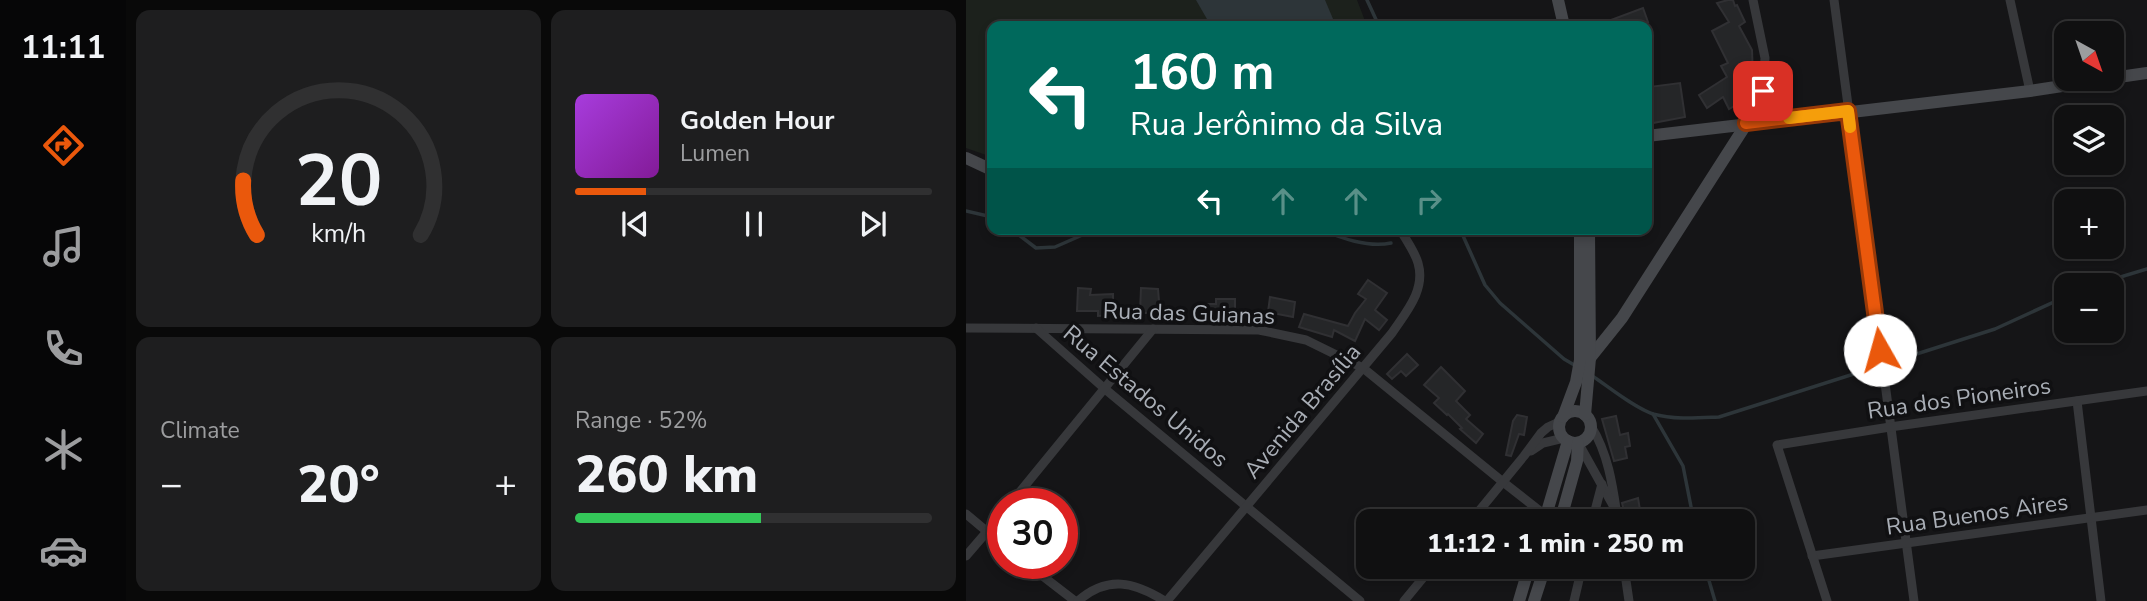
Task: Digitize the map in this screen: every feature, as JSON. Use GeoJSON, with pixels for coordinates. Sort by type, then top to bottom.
{"type":"FeatureCollection","features":[{"type":"Feature","properties":{"kind":"street"},"geometry":{"type":"LineString","coordinates":[[1558,0],[1563,21]]}},
{"type":"Feature","properties":{"kind":"street"},"geometry":{"type":"LineString","coordinates":[[1614,509],[1582,452],[1560,430],[1562,419],[1586,357],[1622,318],[1746,123],[1763,91],[1765,58],[1753,0]]}},
{"type":"Feature","properties":{"kind":"street"},"geometry":{"type":"LineString","coordinates":[[1834,0],[1914,601]]}},
{"type":"Feature","properties":{"kind":"street"},"geometry":{"type":"LineString","coordinates":[[2010,0],[2030,90]]}},
{"type":"Feature","properties":{"kind":"street"},"geometry":{"type":"LineString","coordinates":[[2124,76],[2147,73]]}},
{"type":"Feature","properties":{"kind":"street"},"geometry":{"type":"LineString","coordinates":[[1652,135],[2054,86]]}},
{"type":"Feature","properties":{"kind":"street"},"geometry":{"type":"LineString","coordinates":[[966,158],[987,168]]}},
{"type":"Feature","properties":{"kind":"street","name":"Avenida Brasília"},"geometry":{"type":"LineString","coordinates":[[1166,601],[1392,333],[1413,301],[1419,284],[1418,262],[1403,235]]}},
{"type":"Feature","properties":{"kind":"street"},"geometry":{"type":"LineString","coordinates":[[1524,456],[1543,443],[1572,441],[1589,435],[1580,235]]}},
{"type":"Feature","properties":{"kind":"street"},"geometry":{"type":"LineString","coordinates":[[1584,295],[1589,235]]}},
{"type":"Feature","properties":{"kind":"street","name":"Rua das Guianas"},"geometry":{"type":"LineString","coordinates":[[966,328],[1259,330],[1306,340],[1363,368],[1534,509]]}},
{"type":"Feature","properties":{"kind":"street","name":"Rua Estados Unidos"},"geometry":{"type":"LineString","coordinates":[[1036,328],[1105,389],[1360,601]]}},
{"type":"Feature","properties":{"kind":"street"},"geometry":{"type":"LineString","coordinates":[[1023,488],[1153,329]]}},
{"type":"Feature","properties":{"kind":"street","name":"Rua dos Pioneiros"},"geometry":{"type":"LineString","coordinates":[[1812,556],[1777,446],[1890,427],[2147,391]]}},
{"type":"Feature","properties":{"kind":"street"},"geometry":{"type":"LineString","coordinates":[[2077,401],[2101,601]]}},
{"type":"Feature","properties":{"kind":"street"},"geometry":{"type":"LineString","coordinates":[[1481,509],[1541,433],[1567,414],[1576,412],[1588,421],[1602,449],[1613,486],[1616,509]]}},
{"type":"Feature","properties":{"kind":"street"},"geometry":{"type":"LineString","coordinates":[[1547,509],[1572,441]]}},
{"type":"Feature","properties":{"kind":"street"},"geometry":{"type":"LineString","coordinates":[[1563,509],[1577,461],[1572,441]]}},
{"type":"Feature","properties":{"kind":"street"},"geometry":{"type":"LineString","coordinates":[[1595,509],[1602,484]]}},
{"type":"Feature","properties":{"kind":"street","name":"Rua Buenos Aires"},"geometry":{"type":"LineString","coordinates":[[1812,556],[2147,510]]}},
{"type":"Feature","properties":{"kind":"street"},"geometry":{"type":"LineString","coordinates":[[966,514],[987,532],[966,556]]}},
{"type":"Feature","properties":{"kind":"street"},"geometry":{"type":"LineString","coordinates":[[1812,556],[1827,601]]}},
{"type":"Feature","properties":{"kind":"street"},"geometry":{"type":"LineString","coordinates":[[1047,579],[1076,601],[1089,592],[1112,583],[1127,584],[1166,601]]}},
{"type":"Feature","properties":{"kind":"street"},"geometry":{"type":"LineString","coordinates":[[1404,601],[1422,579]]}},
{"type":"Feature","properties":{"kind":"street"},"geometry":{"type":"LineString","coordinates":[[1519,601],[1526,579]]}},
{"type":"Feature","properties":{"kind":"street"},"geometry":{"type":"LineString","coordinates":[[1534,601],[1541,579]]}},
{"type":"Feature","properties":{"kind":"street"},"geometry":{"type":"LineString","coordinates":[[1574,601],[1579,579]]}},
{"type":"Feature","properties":{"kind":"street"},"geometry":{"type":"LineString","coordinates":[[1626,579],[1629,601]]}},
{"type":"Feature","properties":{"kind":"shaded area"},"geometry":{"type":"Polygon","coordinates":[[[966,0],[1357,0],[1365,21],[987,21],[987,155],[966,148],[966,0]]]}},
{"type":"Feature","properties":{"kind":"shaded area"},"geometry":{"type":"Polygon","coordinates":[[[1196,0],[1325,0],[1334,21],[1208,21],[1196,0]]]}},
{"type":"Feature","properties":{"kind":"building"},"geometry":{"type":"Polygon","coordinates":[[[1733,0],[1735,6],[1737,5],[1745,22],[1739,26],[1752,50],[1753,76],[1749,79],[1754,88],[1751,96],[1729,109],[1723,97],[1707,108],[1699,95],[1727,77],[1721,66],[1728,63],[1712,31],[1729,22],[1717,3],[1733,0]]]}},
{"type":"Feature","properties":{"kind":"building"},"geometry":{"type":"Polygon","coordinates":[[[1643,8],[1648,21],[1608,21],[1643,8]]]}},
{"type":"Feature","properties":{"kind":"building"},"geometry":{"type":"Polygon","coordinates":[[[1680,83],[1685,117],[1653,123],[1652,87],[1680,83]]]}},
{"type":"Feature","properties":{"kind":"building"},"geometry":{"type":"Polygon","coordinates":[[[1368,280],[1387,293],[1375,310],[1387,320],[1379,330],[1365,319],[1355,341],[1334,330],[1332,337],[1299,327],[1304,314],[1348,326],[1366,299],[1358,294],[1368,280]]]}},
{"type":"Feature","properties":{"kind":"building"},"geometry":{"type":"Polygon","coordinates":[[[1078,288],[1091,289],[1090,295],[1113,294],[1113,315],[1098,316],[1098,311],[1077,311],[1078,288]]]}},
{"type":"Feature","properties":{"kind":"building"},"geometry":{"type":"Polygon","coordinates":[[[1141,288],[1158,289],[1160,313],[1140,313],[1141,288]]]}},
{"type":"Feature","properties":{"kind":"building"},"geometry":{"type":"Polygon","coordinates":[[[1270,297],[1295,302],[1293,317],[1268,312],[1270,297]]]}},
{"type":"Feature","properties":{"kind":"building"},"geometry":{"type":"Polygon","coordinates":[[[1216,299],[1235,299],[1235,315],[1207,314],[1207,319],[1198,319],[1198,304],[1216,304],[1216,299]]]}},
{"type":"Feature","properties":{"kind":"building"},"geometry":{"type":"Polygon","coordinates":[[[1407,354],[1418,365],[1406,376],[1401,371],[1392,379],[1387,374],[1407,354]]]}},
{"type":"Feature","properties":{"kind":"building"},"geometry":{"type":"Polygon","coordinates":[[[1441,367],[1465,391],[1456,401],[1470,415],[1466,419],[1483,434],[1476,443],[1434,403],[1439,398],[1424,385],[1441,367]]]}},
{"type":"Feature","properties":{"kind":"building"},"geometry":{"type":"Polygon","coordinates":[[[1517,415],[1527,417],[1524,435],[1519,434],[1511,456],[1506,455],[1513,421],[1517,415]]]}},
{"type":"Feature","properties":{"kind":"building"},"geometry":{"type":"Polygon","coordinates":[[[1616,416],[1620,435],[1628,433],[1630,446],[1625,447],[1627,458],[1614,461],[1602,419],[1616,416]]]}},
{"type":"Feature","properties":{"kind":"building"},"geometry":{"type":"Polygon","coordinates":[[[1638,498],[1640,509],[1624,509],[1622,503],[1638,498]]]}},
{"type":"Feature","properties":{"kind":"waterway"},"geometry":{"type":"LineString","coordinates":[[1367,0],[1377,21]]}},
{"type":"Feature","properties":{"kind":"waterway"},"geometry":{"type":"LineString","coordinates":[[966,211],[987,216]]}},
{"type":"Feature","properties":{"kind":"waterway"},"geometry":{"type":"LineString","coordinates":[[1019,235],[1036,248],[1055,247],[1082,235]]}},
{"type":"Feature","properties":{"kind":"waterway"},"geometry":{"type":"LineString","coordinates":[[1335,235],[1364,243],[1391,243]]}},
{"type":"Feature","properties":{"kind":"waterway"},"geometry":{"type":"LineString","coordinates":[[1463,235],[1485,285],[1500,303],[1564,359],[1576,366]]}},
{"type":"Feature","properties":{"kind":"waterway"},"geometry":{"type":"LineString","coordinates":[[2124,276],[2147,269]]}},
{"type":"Feature","properties":{"kind":"waterway"},"geometry":{"type":"LineString","coordinates":[[1591,375],[1629,402],[1653,414],[1678,418],[1719,417],[1995,329],[2054,302]]}},
{"type":"Feature","properties":{"kind":"waterway"},"geometry":{"type":"LineString","coordinates":[[1653,414],[1683,466],[1691,509]]}},
{"type":"Feature","properties":{"kind":"waterway"},"geometry":{"type":"LineString","coordinates":[[1709,579],[1715,601]]}},
{"type":"Feature","properties":{"kind":"slow traffic"},"geometry":{"type":"LineString","coordinates":[[1789,118],[1848,111],[1850,127]]}},
{"type":"Feature","properties":{"kind":"route"},"geometry":{"type":"LineString","coordinates":[[1763,91],[1746,123],[1848,111],[1880,350]]}}]}
